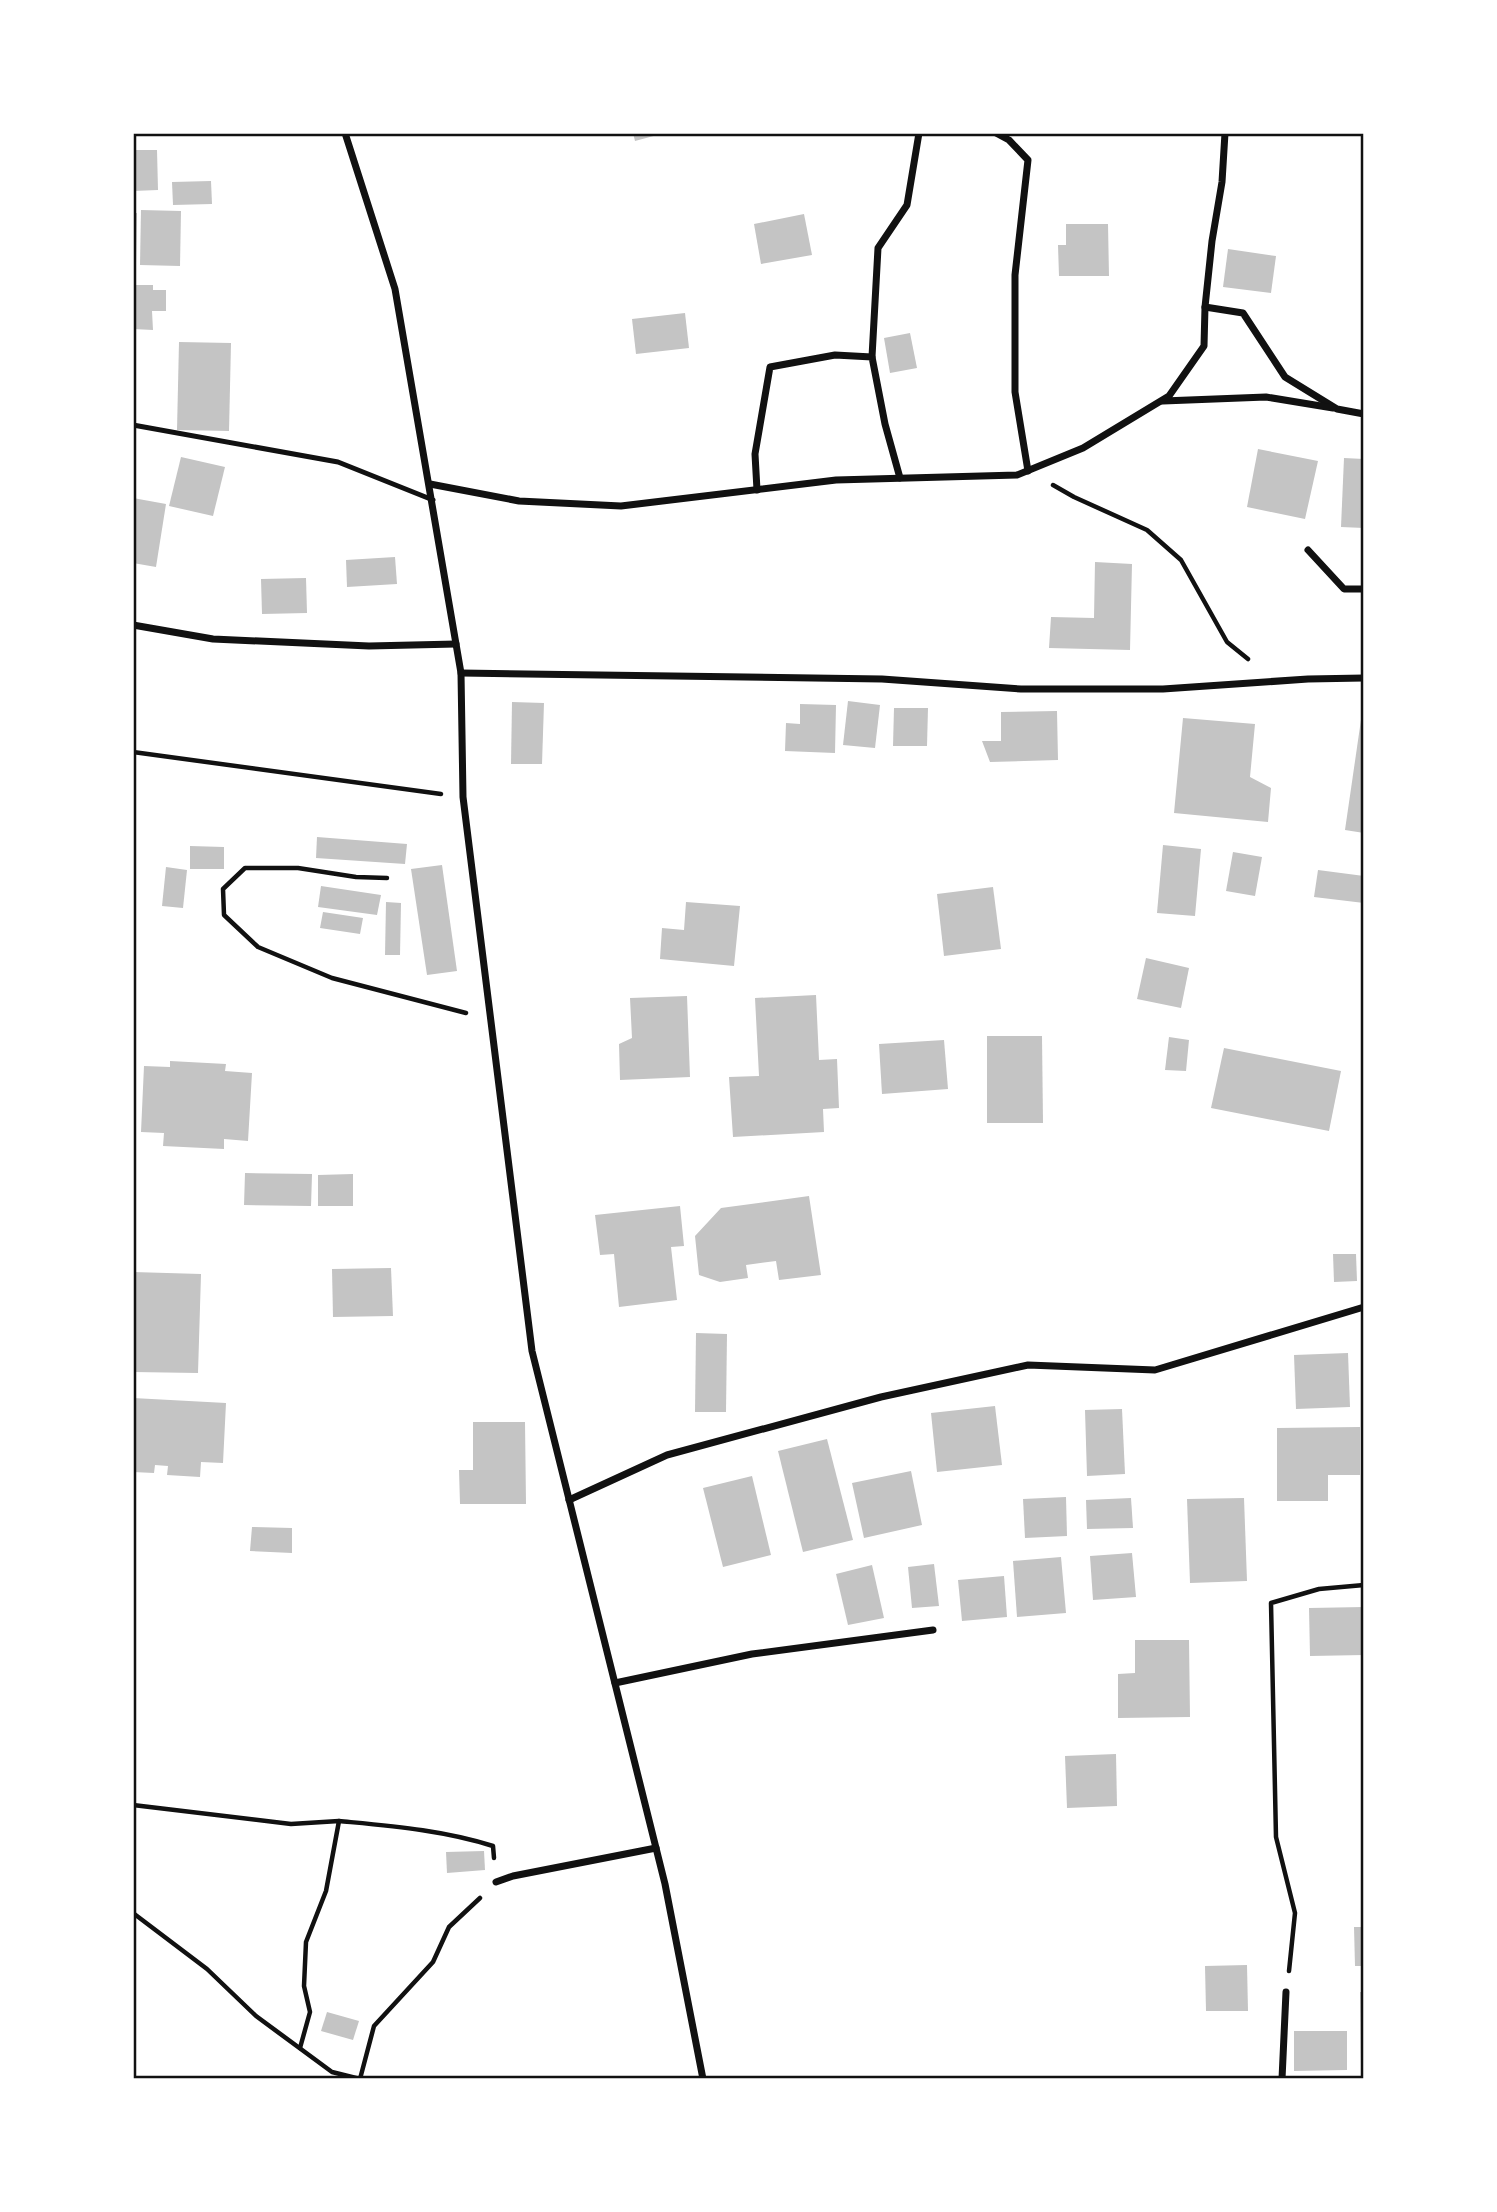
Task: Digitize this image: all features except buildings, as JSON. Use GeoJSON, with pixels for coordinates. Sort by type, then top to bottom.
{"type":"FeatureCollection","features":[{"type":"Feature","properties":{"kind":"street"},"geometry":{"type":"LineString","coordinates":[[345,133],[395,289],[461,673],[463,797],[532,1351],[656,1847],[703,2079]]}},
{"type":"Feature","properties":{"kind":"street"},"geometry":{"type":"LineString","coordinates":[[900,478],[872,357],[878,248],[907,205],[919,133]]}},
{"type":"Feature","properties":{"kind":"street"},"geometry":{"type":"LineString","coordinates":[[996,133],[1009,140],[1028,160],[1015,275],[1015,392],[1028,471]]}},
{"type":"Feature","properties":{"kind":"street"},"geometry":{"type":"LineString","coordinates":[[430,484],[519,501],[621,506],[836,480],[1017,475],[1083,448],[1169,396],[1204,346],[1205,307],[1222,182],[1225,133]]}},
{"type":"Feature","properties":{"kind":"street"},"geometry":{"type":"LineString","coordinates":[[1205,307],[1243,313],[1285,377],[1337,409]]}},
{"type":"Feature","properties":{"kind":"street"},"geometry":{"type":"LineString","coordinates":[[757,490],[755,454],[770,367],[835,355],[872,357]]}},
{"type":"Feature","properties":{"kind":"street"},"geometry":{"type":"LineString","coordinates":[[1160,401],[1266,397],[1364,414]]}},
{"type":"Feature","properties":{"kind":"street"},"geometry":{"type":"LineString","coordinates":[[1308,550],[1344,589],[1364,589]]}},
{"type":"Feature","properties":{"kind":"street"},"geometry":{"type":"LineString","coordinates":[[133,625],[213,639],[369,646],[456,644]]}},
{"type":"Feature","properties":{"kind":"street"},"geometry":{"type":"LineString","coordinates":[[461,673],[882,679],[1021,689],[1163,689],[1364,678]]}},
{"type":"Feature","properties":{"kind":"street"},"geometry":{"type":"LineString","coordinates":[[569,1500],[667,1454],[881,1397],[1028,1365],[1155,1370],[1364,1307]]}},
{"type":"Feature","properties":{"kind":"street"},"geometry":{"type":"LineString","coordinates":[[615,1683],[752,1654],[933,1630]]}},
{"type":"Feature","properties":{"kind":"street"},"geometry":{"type":"LineString","coordinates":[[496,1882],[513,1876],[656,1847]]}},
{"type":"Feature","properties":{"kind":"street"},"geometry":{"type":"LineString","coordinates":[[1282,2079],[1286,1992]]}},
{"type":"Feature","properties":{"kind":"lane"},"geometry":{"type":"LineString","coordinates":[[133,425],[338,462],[433,500]]}},
{"type":"Feature","properties":{"kind":"path"},"geometry":{"type":"LineString","coordinates":[[1028,471],[1074,498],[1147,530],[1181,560],[1227,642],[1275,681]]}},
{"type":"Feature","properties":{"kind":"path"},"geometry":{"type":"LineString","coordinates":[[133,751],[463,797]]}},
{"type":"Feature","properties":{"kind":"path"},"geometry":{"type":"LineString","coordinates":[[387,878],[356,877],[298,868],[245,868],[223,889],[224,915],[258,947],[332,978],[491,1020]]}},
{"type":"Feature","properties":{"kind":"path"},"geometry":{"type":"LineString","coordinates":[[1286,1992],[1294,1913],[1276,1837],[1271,1602],[1319,1589],[1364,1585]]}},
{"type":"Feature","properties":{"kind":"path"},"geometry":{"type":"LineString","coordinates":[[133,1805],[291,1824],[339,1821],[395,1826],[467,1838],[493,1846],[496,1882],[449,1927],[433,1962],[374,2026],[360,2079],[332,2072],[256,2016],[207,1969],[140,1915],[133,1913]]}},
{"type":"Feature","properties":{"kind":"path"},"geometry":{"type":"LineString","coordinates":[[300,2048],[310,2012],[304,1986],[306,1942],[326,1891],[339,1821]]}}]}
